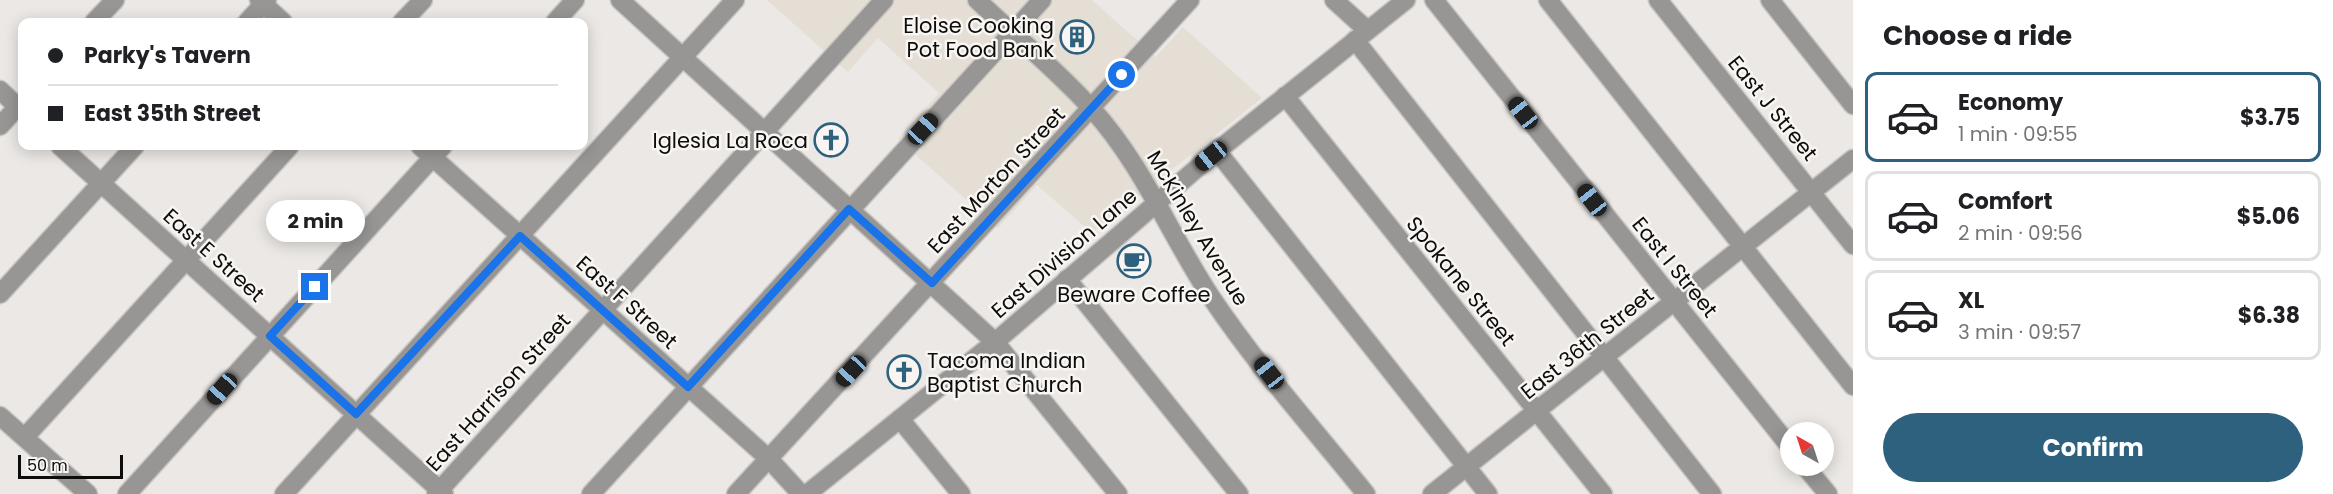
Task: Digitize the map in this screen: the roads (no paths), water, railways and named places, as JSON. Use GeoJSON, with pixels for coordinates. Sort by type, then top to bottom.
{"type":"FeatureCollection","features":[{"type":"Feature","properties":{"kind":"street"},"geometry":{"type":"LineString","coordinates":[[98,18],[115,0]]}},
{"type":"Feature","properties":{"kind":"street"},"geometry":{"type":"LineString","coordinates":[[406,18],[423,0]]}},
{"type":"Feature","properties":{"kind":"street"},"geometry":{"type":"LineString","coordinates":[[559,18],[575,0]]}},
{"type":"Feature","properties":{"kind":"street"},"geometry":{"type":"LineString","coordinates":[[620,0],[995,342],[1118,494]]}},
{"type":"Feature","properties":{"kind":"street"},"geometry":{"type":"LineString","coordinates":[[284,494],[735,0]]}},
{"type":"Feature","properties":{"kind":"street","name":"East Harrison Street"},"geometry":{"type":"LineString","coordinates":[[440,493],[884,0]]}},
{"type":"Feature","properties":{"kind":"street","name":"McKinley Avenue"},"geometry":{"type":"LineString","coordinates":[[977,0],[1092,109],[1134,164],[1198,278],[1225,318],[1366,494]]}},
{"type":"Feature","properties":{"kind":"street"},"geometry":{"type":"LineString","coordinates":[[591,494],[1042,0]]}},
{"type":"Feature","properties":{"kind":"street","name":"East Morton Street"},"geometry":{"type":"LineString","coordinates":[[736,494],[1190,0]]}},
{"type":"Feature","properties":{"kind":"street","name":"East Division Lane"},"geometry":{"type":"LineString","coordinates":[[807,494],[995,342],[1217,151],[1406,0]]}},
{"type":"Feature","properties":{"kind":"street","name":"East I Street"},"geometry":{"type":"LineString","coordinates":[[1434,0],[1780,434]]}},
{"type":"Feature","properties":{"kind":"street"},"geometry":{"type":"LineString","coordinates":[[1548,0],[1853,386]]}},
{"type":"Feature","properties":{"kind":"street","name":"East J Street"},"geometry":{"type":"LineString","coordinates":[[1658,0],[1853,245]]}},
{"type":"Feature","properties":{"kind":"street"},"geometry":{"type":"LineString","coordinates":[[1770,0],[1853,105]]}},
{"type":"Feature","properties":{"kind":"street"},"geometry":{"type":"LineString","coordinates":[[250,18],[263,1],[279,18]]}},
{"type":"Feature","properties":{"kind":"street"},"geometry":{"type":"LineString","coordinates":[[1340,2],[1361,35],[1712,494]]}},
{"type":"Feature","properties":{"kind":"street"},"geometry":{"type":"LineString","coordinates":[[0,90],[18,105]]}},
{"type":"Feature","properties":{"kind":"street","name":"Spokane Street"},"geometry":{"type":"LineString","coordinates":[[1285,96],[1603,494]]}},
{"type":"Feature","properties":{"kind":"street"},"geometry":{"type":"LineString","coordinates":[[0,126],[18,110]]}},
{"type":"Feature","properties":{"kind":"street","name":"East E Street"},"geometry":{"type":"LineString","coordinates":[[64,150],[440,493]]}},
{"type":"Feature","properties":{"kind":"street"},"geometry":{"type":"LineString","coordinates":[[0,294],[131,150]]}},
{"type":"Feature","properties":{"kind":"street"},"geometry":{"type":"LineString","coordinates":[[25,437],[286,150]]}},
{"type":"Feature","properties":{"kind":"street"},"geometry":{"type":"LineString","coordinates":[[127,494],[270,336],[431,150]]}},
{"type":"Feature","properties":{"kind":"street","name":"East F Street"},"geometry":{"type":"LineString","coordinates":[[433,150],[520,236],[769,459],[801,494]]}},
{"type":"Feature","properties":{"kind":"street"},"geometry":{"type":"LineString","coordinates":[[1217,151],[1488,494]]}},
{"type":"Feature","properties":{"kind":"street","name":"East 36th Street"},"geometry":{"type":"LineString","coordinates":[[1432,494],[1853,159]]}},
{"type":"Feature","properties":{"kind":"street"},"geometry":{"type":"LineString","coordinates":[[1066,279],[1239,494]]}},
{"type":"Feature","properties":{"kind":"street"},"geometry":{"type":"LineString","coordinates":[[0,416],[88,494]]}},
{"type":"Feature","properties":{"kind":"street"},"geometry":{"type":"LineString","coordinates":[[900,419],[961,494]]}},
{"type":"Feature","properties":{"kind":"street"},"geometry":{"type":"LineString","coordinates":[[1813,476],[1827,494]]}},
{"type":"Feature","properties":{"kind":"place","name":"Eloise Cooking Pot Food Bank"},"geometry":{"type":"Point","coordinates":[1077,37]}},
{"type":"Feature","properties":{"kind":"place","name":"Iglesia La Roca"},"geometry":{"type":"Point","coordinates":[831,140]}},
{"type":"Feature","properties":{"kind":"place","name":"Beware Coffee"},"geometry":{"type":"Point","coordinates":[1134,261]}},
{"type":"Feature","properties":{"kind":"place","name":"Tacoma Indian Baptist Church"},"geometry":{"type":"Point","coordinates":[904,372]}}]}
